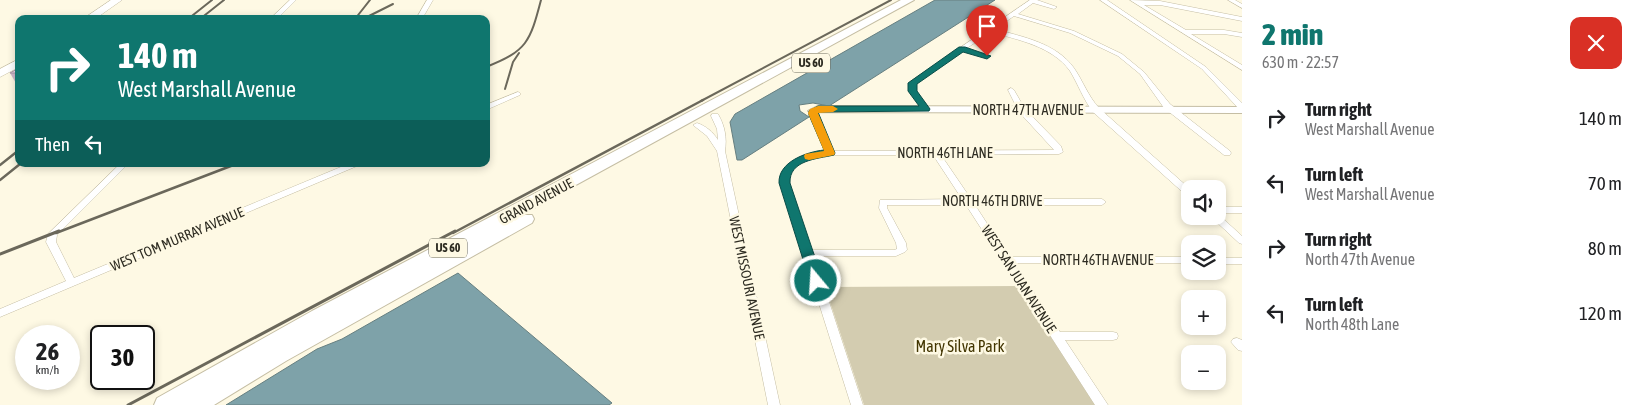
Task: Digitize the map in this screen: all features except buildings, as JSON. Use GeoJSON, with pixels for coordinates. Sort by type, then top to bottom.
{"type":"FeatureCollection","features":[{"type":"Feature","properties":{"kind":"highway","name":"GRAND AVENUE"},"geometry":{"type":"LineString","coordinates":[[198,399],[319,316],[733,96],[909,0]]}},
{"type":"Feature","properties":{"kind":"highway","name":"GRAND AVENUE"},"geometry":{"type":"LineString","coordinates":[[165,405],[198,399],[924,0]]}},
{"type":"Feature","properties":{"kind":"highway"},"geometry":{"type":"LineString","coordinates":[[706,121],[696,122],[698,119],[729,102],[733,96]]}},
{"type":"Feature","properties":{"kind":"highway"},"geometry":{"type":"LineString","coordinates":[[154,405],[198,399]]}},
{"type":"Feature","properties":{"kind":"main road"},"geometry":{"type":"LineString","coordinates":[[94,15],[117,0]]}},
{"type":"Feature","properties":{"kind":"main road"},"geometry":{"type":"LineString","coordinates":[[0,74],[15,65]]}},
{"type":"Feature","properties":{"kind":"street"},"geometry":{"type":"LineString","coordinates":[[277,15],[293,0]]}},
{"type":"Feature","properties":{"kind":"street"},"geometry":{"type":"LineString","coordinates":[[421,15],[430,0]]}},
{"type":"Feature","properties":{"kind":"street"},"geometry":{"type":"LineString","coordinates":[[1102,0],[1204,68],[1242,109]]}},
{"type":"Feature","properties":{"kind":"street"},"geometry":{"type":"LineString","coordinates":[[1231,0],[1242,6]]}},
{"type":"Feature","properties":{"kind":"street"},"geometry":{"type":"LineString","coordinates":[[926,109],[913,91],[912,83],[1033,1],[1054,7]]}},
{"type":"Feature","properties":{"kind":"street"},"geometry":{"type":"LineString","coordinates":[[1136,1],[1160,3],[1242,18]]}},
{"type":"Feature","properties":{"kind":"street"},"geometry":{"type":"LineString","coordinates":[[1136,1],[1242,68]]}},
{"type":"Feature","properties":{"kind":"street"},"geometry":{"type":"LineString","coordinates":[[1013,14],[1081,35],[1113,50],[1133,64],[1161,100],[1172,110],[1227,153]]}},
{"type":"Feature","properties":{"kind":"street"},"geometry":{"type":"LineString","coordinates":[[990,30],[1033,44],[1058,56],[1072,70],[1087,99],[1096,110],[1181,186]]}},
{"type":"Feature","properties":{"kind":"street"},"geometry":{"type":"LineString","coordinates":[[1081,35],[1089,32]]}},
{"type":"Feature","properties":{"kind":"street"},"geometry":{"type":"LineString","coordinates":[[1184,32],[1224,32],[1242,35]]}},
{"type":"Feature","properties":{"kind":"street"},"geometry":{"type":"LineString","coordinates":[[962,49],[987,56]]}},
{"type":"Feature","properties":{"kind":"street"},"geometry":{"type":"LineString","coordinates":[[1234,63],[1242,63]]}},
{"type":"Feature","properties":{"kind":"street"},"geometry":{"type":"LineString","coordinates":[[1011,90],[1022,110]]}},
{"type":"Feature","properties":{"kind":"street"},"geometry":{"type":"LineString","coordinates":[[490,106],[518,94]]}},
{"type":"Feature","properties":{"kind":"street","name":"NORTH 47TH AVENUE"},"geometry":{"type":"LineString","coordinates":[[813,111],[818,109],[1242,109]]}},
{"type":"Feature","properties":{"kind":"street","name":"NORTH 46TH LANE"},"geometry":{"type":"LineString","coordinates":[[807,253],[784,176],[788,169],[804,158],[816,154],[830,153],[1059,152],[1058,148],[1022,110]]}},
{"type":"Feature","properties":{"kind":"street"},"geometry":{"type":"LineString","coordinates":[[813,111],[813,115],[830,153]]}},
{"type":"Feature","properties":{"kind":"street","name":"WEST MISSOURI AVENUE"},"geometry":{"type":"LineString","coordinates":[[721,151],[723,142],[719,122],[706,121],[710,134],[721,151],[774,405]]}},
{"type":"Feature","properties":{"kind":"street","name":"WEST SAN JUAN AVENUE"},"geometry":{"type":"LineString","coordinates":[[936,153],[1102,405]]}},
{"type":"Feature","properties":{"kind":"street"},"geometry":{"type":"LineString","coordinates":[[72,283],[51,242],[53,234],[121,167]]}},
{"type":"Feature","properties":{"kind":"street","name":"WEST TOM MURRAY AVENUE"},"geometry":{"type":"LineString","coordinates":[[0,313],[347,167]]}},
{"type":"Feature","properties":{"kind":"street","name":"NORTH 46TH DRIVE"},"geometry":{"type":"LineString","coordinates":[[807,253],[896,253],[902,250],[901,243],[883,208],[883,202],[1102,202]]}},
{"type":"Feature","properties":{"kind":"street"},"geometry":{"type":"LineString","coordinates":[[1226,210],[1242,210]]}},
{"type":"Feature","properties":{"kind":"street"},"geometry":{"type":"LineString","coordinates":[[1224,225],[1242,241]]}},
{"type":"Feature","properties":{"kind":"street"},"geometry":{"type":"LineString","coordinates":[[807,253],[858,405]]}},
{"type":"Feature","properties":{"kind":"street","name":"NORTH 46TH AVENUE"},"geometry":{"type":"LineString","coordinates":[[1006,260],[1181,260]]}},
{"type":"Feature","properties":{"kind":"street"},"geometry":{"type":"LineString","coordinates":[[1226,261],[1242,261]]}},
{"type":"Feature","properties":{"kind":"street"},"geometry":{"type":"LineString","coordinates":[[1057,336],[1113,336]]}},
{"type":"Feature","properties":{"kind":"green space","name":"Mary Silva Park"},"geometry":{"type":"Polygon","coordinates":[[[1018,286],[1095,405],[864,405],[825,287],[1018,286]]]}},
{"type":"Feature","properties":{"kind":"water"},"geometry":{"type":"Polygon","coordinates":[[[935,0],[995,0],[829,106],[813,103],[799,105],[800,111],[809,117],[742,160],[737,160],[730,122],[735,114],[935,0]]]}},
{"type":"Feature","properties":{"kind":"water"},"geometry":{"type":"Polygon","coordinates":[[[458,273],[612,403],[609,405],[226,405],[317,349],[342,339],[458,273]]]}},
{"type":"Feature","properties":{"kind":"railway"},"geometry":{"type":"LineString","coordinates":[[193,15],[212,0]]}},
{"type":"Feature","properties":{"kind":"railway"},"geometry":{"type":"LineString","coordinates":[[205,15],[224,0]]}},
{"type":"Feature","properties":{"kind":"railway"},"geometry":{"type":"LineString","coordinates":[[358,15],[370,0]]}},
{"type":"Feature","properties":{"kind":"railway"},"geometry":{"type":"LineString","coordinates":[[490,65],[510,56],[525,43],[534,26],[541,0]]}},
{"type":"Feature","properties":{"kind":"railway"},"geometry":{"type":"LineString","coordinates":[[701,101],[891,0]]}},
{"type":"Feature","properties":{"kind":"railway"},"geometry":{"type":"LineString","coordinates":[[371,15],[393,4]]}},
{"type":"Feature","properties":{"kind":"railway"},"geometry":{"type":"LineString","coordinates":[[505,89],[513,62],[519,53]]}},
{"type":"Feature","properties":{"kind":"railway"},"geometry":{"type":"LineString","coordinates":[[453,233],[703,100]]}},
{"type":"Feature","properties":{"kind":"railway"},"geometry":{"type":"LineString","coordinates":[[0,165],[15,153]]}},
{"type":"Feature","properties":{"kind":"railway"},"geometry":{"type":"LineString","coordinates":[[0,180],[16,167]]}},
{"type":"Feature","properties":{"kind":"railway"},"geometry":{"type":"LineString","coordinates":[[56,233],[228,167]]}},
{"type":"Feature","properties":{"kind":"railway"},"geometry":{"type":"LineString","coordinates":[[0,254],[59,231]]}},
{"type":"Feature","properties":{"kind":"railway"},"geometry":{"type":"LineString","coordinates":[[128,405],[455,231]]}},
{"type":"Feature","properties":{"kind":"slow traffic"},"geometry":{"type":"LineString","coordinates":[[809,156],[830,153],[813,111],[833,109]]}},
{"type":"Feature","properties":{"kind":"route"},"geometry":{"type":"LineString","coordinates":[[816,281],[784,176],[788,169],[804,158],[816,154],[830,153],[813,115],[813,111],[818,109],[926,109],[913,91],[912,83],[962,49],[987,56]]}}]}
